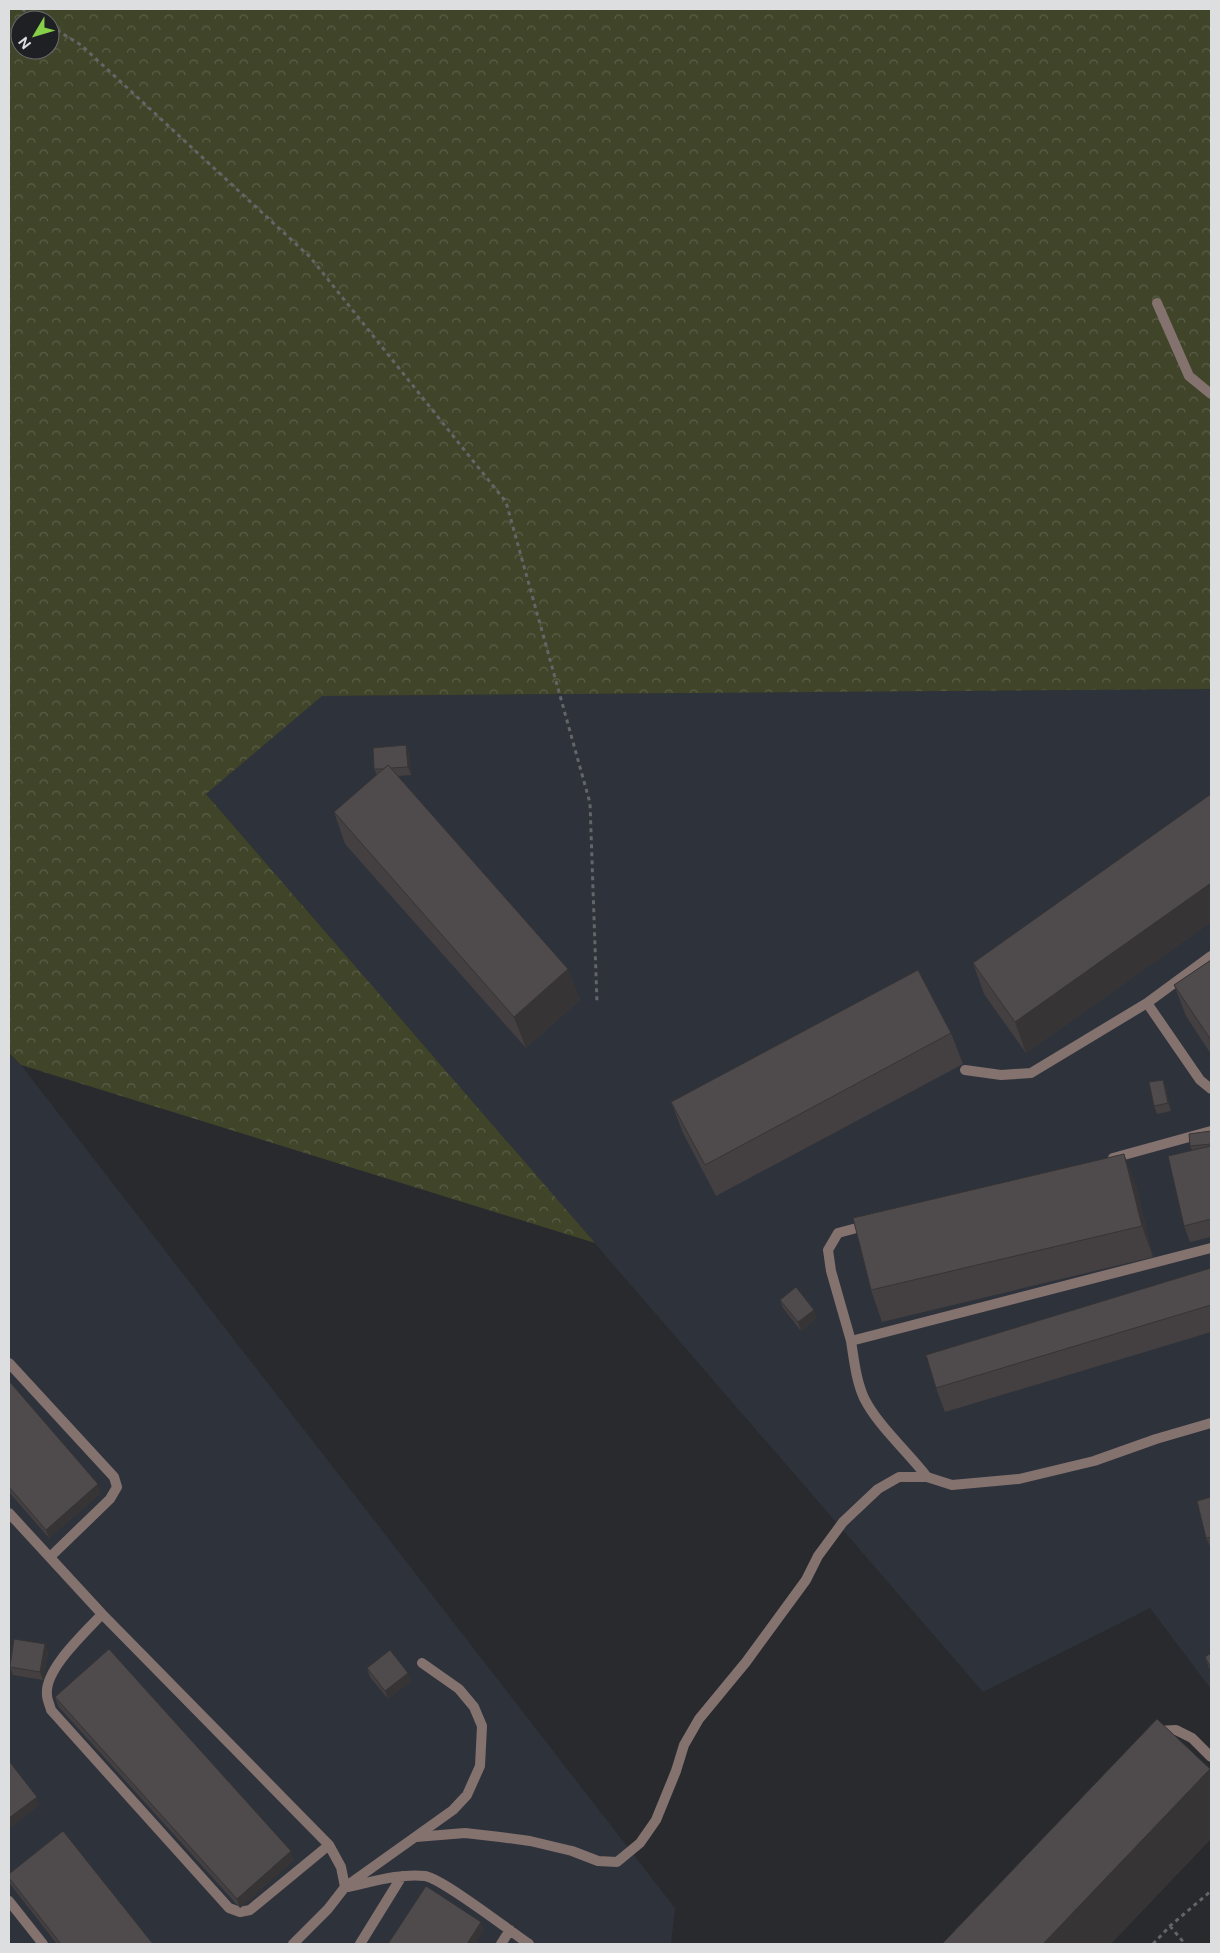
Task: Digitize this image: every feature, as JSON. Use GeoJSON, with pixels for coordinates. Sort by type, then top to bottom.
{"type":"FeatureCollection","features":[{"type":"Feature","properties":{"kind":"street"},"geometry":{"type":"LineString","coordinates":[[1157,303],[1189,376],[1211,394]]}},
{"type":"Feature","properties":{"kind":"street"},"geometry":{"type":"LineString","coordinates":[[965,1070],[1001,1076],[1031,1073],[1147,1003],[1211,956]]}},
{"type":"Feature","properties":{"kind":"street"},"geometry":{"type":"LineString","coordinates":[[1147,1003],[1200,1080],[1211,1089]]}},
{"type":"Feature","properties":{"kind":"street"},"geometry":{"type":"LineString","coordinates":[[1106,1160],[1211,1131]]}},
{"type":"Feature","properties":{"kind":"street"},"geometry":{"type":"LineString","coordinates":[[876,1223],[838,1234],[828,1250],[831,1270],[851,1341],[858,1380],[865,1398],[879,1421],[912,1457],[927,1477]]}},
{"type":"Feature","properties":{"kind":"street"},"geometry":{"type":"LineString","coordinates":[[851,1341],[1211,1248]]}},
{"type":"Feature","properties":{"kind":"street"},"geometry":{"type":"LineString","coordinates":[[9,1363],[114,1477],[117,1488],[110,1499],[50,1557]]}},
{"type":"Feature","properties":{"kind":"street"},"geometry":{"type":"LineString","coordinates":[[416,1837],[465,1833],[500,1837],[530,1841],[572,1851],[598,1861],[616,1862],[640,1843],[656,1820],[676,1771],[684,1745],[699,1719],[746,1662],[806,1580],[818,1556],[843,1522],[878,1490],[899,1477],[927,1477],[952,1485],[1019,1479],[1094,1461],[1156,1439],[1211,1423]]}},
{"type":"Feature","properties":{"kind":"street"},"geometry":{"type":"LineString","coordinates":[[9,1513],[102,1614],[329,1845],[341,1867],[344,1887]]}},
{"type":"Feature","properties":{"kind":"street"},"geometry":{"type":"LineString","coordinates":[[102,1614],[59,1662],[49,1679],[46,1694],[51,1710],[229,1908],[240,1912],[250,1910],[329,1845]]}},
{"type":"Feature","properties":{"kind":"street"},"geometry":{"type":"LineString","coordinates":[[293,1944],[328,1909],[344,1887],[453,1810],[467,1795],[480,1766],[482,1726],[474,1707],[459,1689],[422,1663]]}},
{"type":"Feature","properties":{"kind":"street"},"geometry":{"type":"LineString","coordinates":[[1149,1739],[1156,1732],[1176,1730],[1192,1738],[1211,1757]]}},
{"type":"Feature","properties":{"kind":"street"},"geometry":{"type":"LineString","coordinates":[[344,1887],[402,1876],[426,1876],[444,1885],[529,1944]]}},
{"type":"Feature","properties":{"kind":"street"},"geometry":{"type":"LineString","coordinates":[[360,1944],[402,1876]]}},
{"type":"Feature","properties":{"kind":"street"},"geometry":{"type":"LineString","coordinates":[[9,1902],[43,1944]]}},
{"type":"Feature","properties":{"kind":"street"},"geometry":{"type":"LineString","coordinates":[[501,1944],[510,1930]]}},
{"type":"Feature","properties":{"kind":"path"},"geometry":{"type":"LineString","coordinates":[[60,32],[81,45],[310,257],[506,502],[590,803],[597,1003]]}},
{"type":"Feature","properties":{"kind":"path"},"geometry":{"type":"LineString","coordinates":[[1153,1944],[1170,1926],[1211,1890]]}},
{"type":"Feature","properties":{"kind":"path"},"geometry":{"type":"LineString","coordinates":[[1170,1926],[1185,1944]]}},
{"type":"Feature","properties":{"kind":"shaded area"},"geometry":{"type":"Polygon","coordinates":[[[1211,689],[1211,1689],[1150,1608],[983,1692],[206,794],[321,696],[1211,689]]]}},
{"type":"Feature","properties":{"kind":"shaded area"},"geometry":{"type":"Polygon","coordinates":[[[9,1054],[21,1065],[675,1908],[671,1944],[9,1944],[9,1054]]]}},
{"type":"Feature","properties":{"kind":"green space"},"geometry":{"type":"Polygon","coordinates":[[[9,9],[1211,9],[1211,689],[322,696],[206,794],[595,1243],[21,1065],[9,1053],[9,9]]]}},
{"type":"Feature","properties":{"kind":"building"},"geometry":{"type":"Polygon","coordinates":[[[406,745],[408,767],[391,768],[388,765],[384,769],[374,769],[373,748],[406,745]]]}},
{"type":"Feature","properties":{"kind":"building"},"geometry":{"type":"Polygon","coordinates":[[[388,765],[568,969],[514,1017],[334,812],[388,765]]]}},
{"type":"Feature","properties":{"kind":"building"},"geometry":{"type":"Polygon","coordinates":[[[1211,794],[1211,883],[1015,1022],[973,963],[1211,794]]]}},
{"type":"Feature","properties":{"kind":"building"},"geometry":{"type":"Polygon","coordinates":[[[1211,960],[1211,1040],[1174,985],[1211,960]]]}},
{"type":"Feature","properties":{"kind":"building"},"geometry":{"type":"Polygon","coordinates":[[[918,970],[951,1033],[705,1165],[671,1102],[918,970]]]}},
{"type":"Feature","properties":{"kind":"building"},"geometry":{"type":"Polygon","coordinates":[[[1163,1080],[1168,1103],[1154,1106],[1149,1082],[1163,1080]]]}},
{"type":"Feature","properties":{"kind":"building"},"geometry":{"type":"Polygon","coordinates":[[[1211,1131],[1211,1144],[1190,1146],[1189,1134],[1211,1131]]]}},
{"type":"Feature","properties":{"kind":"building"},"geometry":{"type":"Polygon","coordinates":[[[1211,1146],[1211,1219],[1184,1226],[1168,1156],[1211,1146]]]}},
{"type":"Feature","properties":{"kind":"building"},"geometry":{"type":"Polygon","coordinates":[[[1124,1154],[1142,1226],[871,1290],[853,1218],[1124,1154]]]}},
{"type":"Feature","properties":{"kind":"building"},"geometry":{"type":"Polygon","coordinates":[[[1211,1268],[1211,1305],[936,1388],[926,1355],[1211,1268]]]}},
{"type":"Feature","properties":{"kind":"building"},"geometry":{"type":"Polygon","coordinates":[[[796,1287],[814,1310],[798,1322],[780,1300],[796,1287]]]}},
{"type":"Feature","properties":{"kind":"building"},"geometry":{"type":"Polygon","coordinates":[[[9,1381],[98,1484],[46,1530],[9,1487],[9,1381]]]}},
{"type":"Feature","properties":{"kind":"building"},"geometry":{"type":"Polygon","coordinates":[[[1211,1497],[1211,1537],[1206,1538],[1197,1501],[1211,1497]]]}},
{"type":"Feature","properties":{"kind":"building"},"geometry":{"type":"Polygon","coordinates":[[[14,1639],[45,1644],[40,1672],[10,1667],[14,1639]]]}},
{"type":"Feature","properties":{"kind":"building"},"geometry":{"type":"Polygon","coordinates":[[[109,1649],[291,1851],[237,1899],[55,1697],[109,1649]]]}},
{"type":"Feature","properties":{"kind":"building"},"geometry":{"type":"Polygon","coordinates":[[[390,1650],[408,1673],[385,1691],[367,1668],[390,1650]]]}},
{"type":"Feature","properties":{"kind":"building"},"geometry":{"type":"Polygon","coordinates":[[[1211,1653],[1211,1668],[1205,1657],[1211,1653]]]}},
{"type":"Feature","properties":{"kind":"building"},"geometry":{"type":"Polygon","coordinates":[[[1157,1719],[1210,1769],[1043,1944],[942,1944],[1157,1719]]]}},
{"type":"Feature","properties":{"kind":"building"},"geometry":{"type":"Polygon","coordinates":[[[9,1761],[37,1797],[9,1818],[9,1761]]]}},
{"type":"Feature","properties":{"kind":"building"},"geometry":{"type":"Polygon","coordinates":[[[63,1831],[153,1944],[61,1944],[9,1878],[9,1874],[63,1831]]]}},
{"type":"Feature","properties":{"kind":"building"},"geometry":{"type":"Polygon","coordinates":[[[426,1886],[481,1922],[467,1944],[388,1944],[426,1886]]]}}]}
